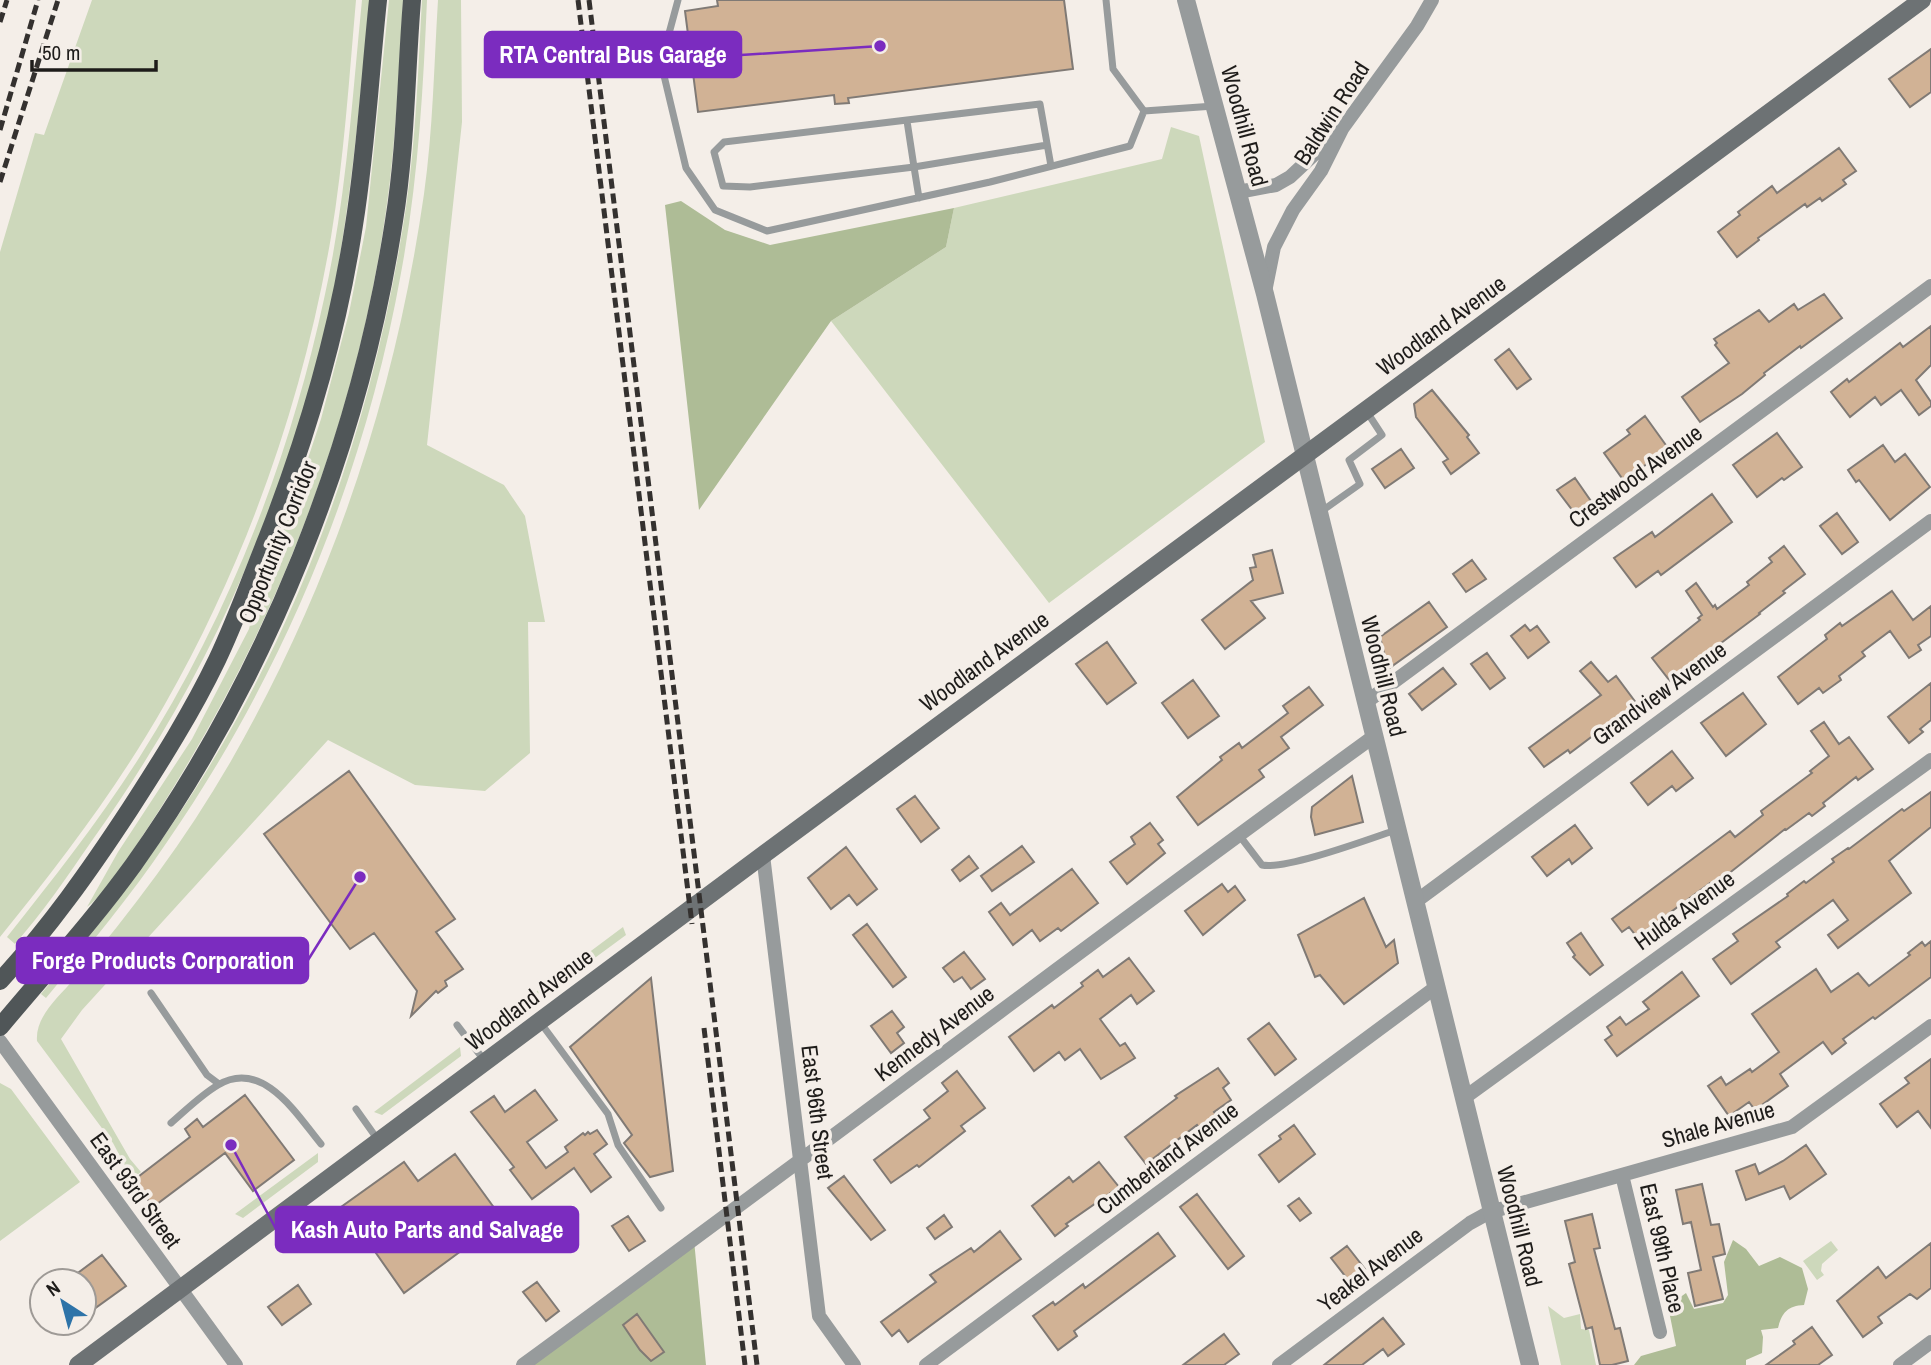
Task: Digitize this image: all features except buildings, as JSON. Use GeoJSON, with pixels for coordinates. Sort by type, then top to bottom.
{"type":"FeatureCollection","features":[{"type":"Feature","properties":{"kind":"main road","name":"Opportunity Corridor"},"geometry":{"type":"LineString","coordinates":[[0,981],[29,950],[66,902],[179,732],[234,623],[285,492],[316,398],[338,312],[354,225],[378,0]]}},
{"type":"Feature","properties":{"kind":"main road","name":"Opportunity Corridor"},"geometry":{"type":"LineString","coordinates":[[0,1027],[103,906],[151,840],[214,738],[252,669],[285,598],[324,497],[348,423],[374,323],[395,221],[412,0]]}},
{"type":"Feature","properties":{"kind":"main road","name":"Woodland Avenue"},"geometry":{"type":"LineString","coordinates":[[78,1365],[763,855],[1922,0]]}},
{"type":"Feature","properties":{"kind":"street","name":"Woodhill Road"},"geometry":{"type":"LineString","coordinates":[[1186,0],[1265,294],[1530,1365]]}},
{"type":"Feature","properties":{"kind":"street","name":"Baldwin Road"},"geometry":{"type":"LineString","coordinates":[[1265,294],[1274,247],[1293,210],[1321,171],[1342,129],[1417,26],[1432,0]]}},
{"type":"Feature","properties":{"kind":"street"},"geometry":{"type":"LineString","coordinates":[[1238,192],[1276,185],[1290,177],[1342,129]]}},
{"type":"Feature","properties":{"kind":"street","name":"Crestwood Avenue"},"geometry":{"type":"LineString","coordinates":[[1365,703],[1931,286]]}},
{"type":"Feature","properties":{"kind":"street","name":"Grandview Avenue"},"geometry":{"type":"LineString","coordinates":[[1415,902],[1931,521]]}},
{"type":"Feature","properties":{"kind":"street","name":"Kennedy Avenue"},"geometry":{"type":"LineString","coordinates":[[523,1365],[1373,737]]}},
{"type":"Feature","properties":{"kind":"street","name":"Hulda Avenue"},"geometry":{"type":"LineString","coordinates":[[1464,1098],[1931,760]]}},
{"type":"Feature","properties":{"kind":"street","name":"East 96th Street"},"geometry":{"type":"LineString","coordinates":[[763,855],[820,1316],[854,1365]]}},
{"type":"Feature","properties":{"kind":"street","name":"Cumberland Avenue"},"geometry":{"type":"LineString","coordinates":[[926,1365],[1436,987]]}},
{"type":"Feature","properties":{"kind":"street","name":"Shale Avenue"},"geometry":{"type":"LineString","coordinates":[[1490,1212],[1793,1127],[1931,1026]]}},
{"type":"Feature","properties":{"kind":"street","name":"East 93rd Street"},"geometry":{"type":"LineString","coordinates":[[0,1041],[236,1365]]}},
{"type":"Feature","properties":{"kind":"street","name":"East 99th Place"},"geometry":{"type":"LineString","coordinates":[[1622,1175],[1660,1332]]}},
{"type":"Feature","properties":{"kind":"street","name":"Yeakel Avenue"},"geometry":{"type":"LineString","coordinates":[[1279,1365],[1470,1223],[1490,1212]]}},
{"type":"Feature","properties":{"kind":"street"},"geometry":{"type":"LineString","coordinates":[[1900,1365],[1931,1342]]}},
{"type":"Feature","properties":{"kind":"lane"},"geometry":{"type":"LineString","coordinates":[[678,0],[661,63],[686,168],[715,210],[768,231],[919,198],[1130,146],[1144,111]]}},
{"type":"Feature","properties":{"kind":"lane"},"geometry":{"type":"LineString","coordinates":[[1106,0],[1113,69],[1144,111]]}},
{"type":"Feature","properties":{"kind":"lane"},"geometry":{"type":"LineString","coordinates":[[1047,145],[914,167],[750,187],[723,186],[714,152],[724,142],[1040,104],[1051,166]]}},
{"type":"Feature","properties":{"kind":"lane"},"geometry":{"type":"LineString","coordinates":[[1144,111],[1215,106]]}},
{"type":"Feature","properties":{"kind":"lane"},"geometry":{"type":"LineString","coordinates":[[907,121],[919,198]]}},
{"type":"Feature","properties":{"kind":"lane"},"geometry":{"type":"LineString","coordinates":[[1319,514],[1360,484],[1349,460],[1382,435],[1366,411]]}},
{"type":"Feature","properties":{"kind":"lane"},"geometry":{"type":"LineString","coordinates":[[1239,835],[1262,865],[1268,866],[1331,851],[1396,830]]}},
{"type":"Feature","properties":{"kind":"lane"},"geometry":{"type":"LineString","coordinates":[[151,993],[207,1075],[219,1084]]}},
{"type":"Feature","properties":{"kind":"lane"},"geometry":{"type":"LineString","coordinates":[[539,1021],[608,1114],[618,1145],[661,1208]]}},
{"type":"Feature","properties":{"kind":"lane"},"geometry":{"type":"LineString","coordinates":[[457,1025],[486,1062]]}},
{"type":"Feature","properties":{"kind":"lane"},"geometry":{"type":"LineString","coordinates":[[171,1123],[219,1084],[246,1078],[268,1085],[321,1144]]}},
{"type":"Feature","properties":{"kind":"lane"},"geometry":{"type":"LineString","coordinates":[[356,1109],[379,1141]]}},
{"type":"Feature","properties":{"kind":"green space"},"geometry":{"type":"Polygon","coordinates":[[[92,0],[356,0],[346,119],[331,237],[305,358],[268,478],[222,593],[165,704],[128,765],[87,824],[0,937],[0,252],[35,133],[44,135],[92,0]]]}},
{"type":"Feature","properties":{"kind":"green space"},"geometry":{"type":"Polygon","coordinates":[[[362,0],[370,0],[351,179],[338,268],[316,372],[281,477],[243,575],[175,711],[121,798],[55,894],[15,944],[7,937],[108,804],[171,705],[227,594],[274,479],[310,359],[332,262],[348,150],[362,0]]]}},
{"type":"Feature","properties":{"kind":"green space"},"geometry":{"type":"Polygon","coordinates":[[[389,0],[403,0],[397,106],[386,211],[373,288],[335,437],[281,582],[212,721],[132,852],[87,907],[118,852],[192,739],[249,629],[257,593],[289,516],[321,419],[349,313],[366,227],[389,0]]]}},
{"type":"Feature","properties":{"kind":"green space"},"geometry":{"type":"Polygon","coordinates":[[[422,0],[427,0],[421,103],[407,239],[385,349],[366,423],[342,497],[283,641],[248,710],[209,777],[138,882],[46,998],[41,994],[145,863],[221,747],[260,675],[295,601],[325,525],[352,447],[392,288],[412,156],[422,0]]]}},
{"type":"Feature","properties":{"kind":"green space"},"geometry":{"type":"Polygon","coordinates":[[[438,0],[461,0],[462,122],[427,445],[504,485],[525,516],[545,622],[528,622],[530,753],[485,791],[415,785],[328,740],[82,1010],[61,1039],[130,1159],[141,1172],[132,1179],[113,1143],[37,1041],[37,1032],[49,1007],[137,901],[214,790],[267,694],[329,557],[377,416],[412,269],[429,146],[438,0]]]}},
{"type":"Feature","properties":{"kind":"green space"},"geometry":{"type":"Polygon","coordinates":[[[1171,127],[1199,136],[1265,442],[1049,603],[831,321],[946,247],[954,208],[1162,159],[1171,127]]]}},
{"type":"Feature","properties":{"kind":"green space"},"geometry":{"type":"Polygon","coordinates":[[[681,201],[725,230],[770,245],[954,208],[946,247],[831,321],[699,510],[665,205],[681,201]]]}},
{"type":"Feature","properties":{"kind":"green space"},"geometry":{"type":"Polygon","coordinates":[[[623,927],[626,935],[543,996],[536,992],[623,927]]]}},
{"type":"Feature","properties":{"kind":"green space"},"geometry":{"type":"Polygon","coordinates":[[[460,1047],[461,1056],[382,1115],[374,1112],[460,1047]]]}},
{"type":"Feature","properties":{"kind":"green space"},"geometry":{"type":"Polygon","coordinates":[[[0,1083],[11,1089],[80,1182],[0,1241],[0,1083]]]}},
{"type":"Feature","properties":{"kind":"green space"},"geometry":{"type":"Polygon","coordinates":[[[318,1153],[318,1162],[243,1218],[235,1214],[318,1153]]]}},
{"type":"Feature","properties":{"kind":"green space"},"geometry":{"type":"Polygon","coordinates":[[[694,1240],[706,1365],[523,1365],[694,1240]]]}},
{"type":"Feature","properties":{"kind":"green space"},"geometry":{"type":"Polygon","coordinates":[[[1733,1240],[1746,1249],[1759,1266],[1780,1257],[1802,1268],[1808,1289],[1804,1305],[1786,1311],[1778,1328],[1761,1330],[1762,1353],[1746,1360],[1746,1365],[1634,1365],[1641,1356],[1676,1346],[1668,1306],[1686,1293],[1694,1309],[1723,1303],[1728,1295],[1724,1262],[1733,1240]]]}},
{"type":"Feature","properties":{"kind":"green space"},"geometry":{"type":"Polygon","coordinates":[[[1831,1241],[1838,1250],[1822,1264],[1821,1271],[1824,1275],[1817,1280],[1803,1261],[1831,1241]]]}},
{"type":"Feature","properties":{"kind":"green space"},"geometry":{"type":"Polygon","coordinates":[[[1548,1306],[1564,1318],[1580,1314],[1581,1329],[1589,1330],[1596,1365],[1561,1365],[1548,1306]]]}},
{"type":"Feature","properties":{"kind":"railway"},"geometry":{"type":"LineString","coordinates":[[0,22],[7,0]]}},
{"type":"Feature","properties":{"kind":"railway"},"geometry":{"type":"LineString","coordinates":[[0,130],[38,0]]}},
{"type":"Feature","properties":{"kind":"railway"},"geometry":{"type":"LineString","coordinates":[[0,182],[58,0]]}},
{"type":"Feature","properties":{"kind":"railway"},"geometry":{"type":"LineString","coordinates":[[578,0],[692,924]]}},
{"type":"Feature","properties":{"kind":"railway"},"geometry":{"type":"LineString","coordinates":[[589,0],[757,1365]]}},
{"type":"Feature","properties":{"kind":"railway"},"geometry":{"type":"LineString","coordinates":[[704,1028],[745,1365]]}},
{"type":"Feature","properties":{"kind":"place","name":"RTA Central Bus Garage"},"geometry":{"type":"Point","coordinates":[880,46]}},
{"type":"Feature","properties":{"kind":"place","name":"Forge Products Corporation"},"geometry":{"type":"Point","coordinates":[360,877]}},
{"type":"Feature","properties":{"kind":"place","name":"Kash Auto Parts and Salvage"},"geometry":{"type":"Point","coordinates":[231,1145]}}]}
